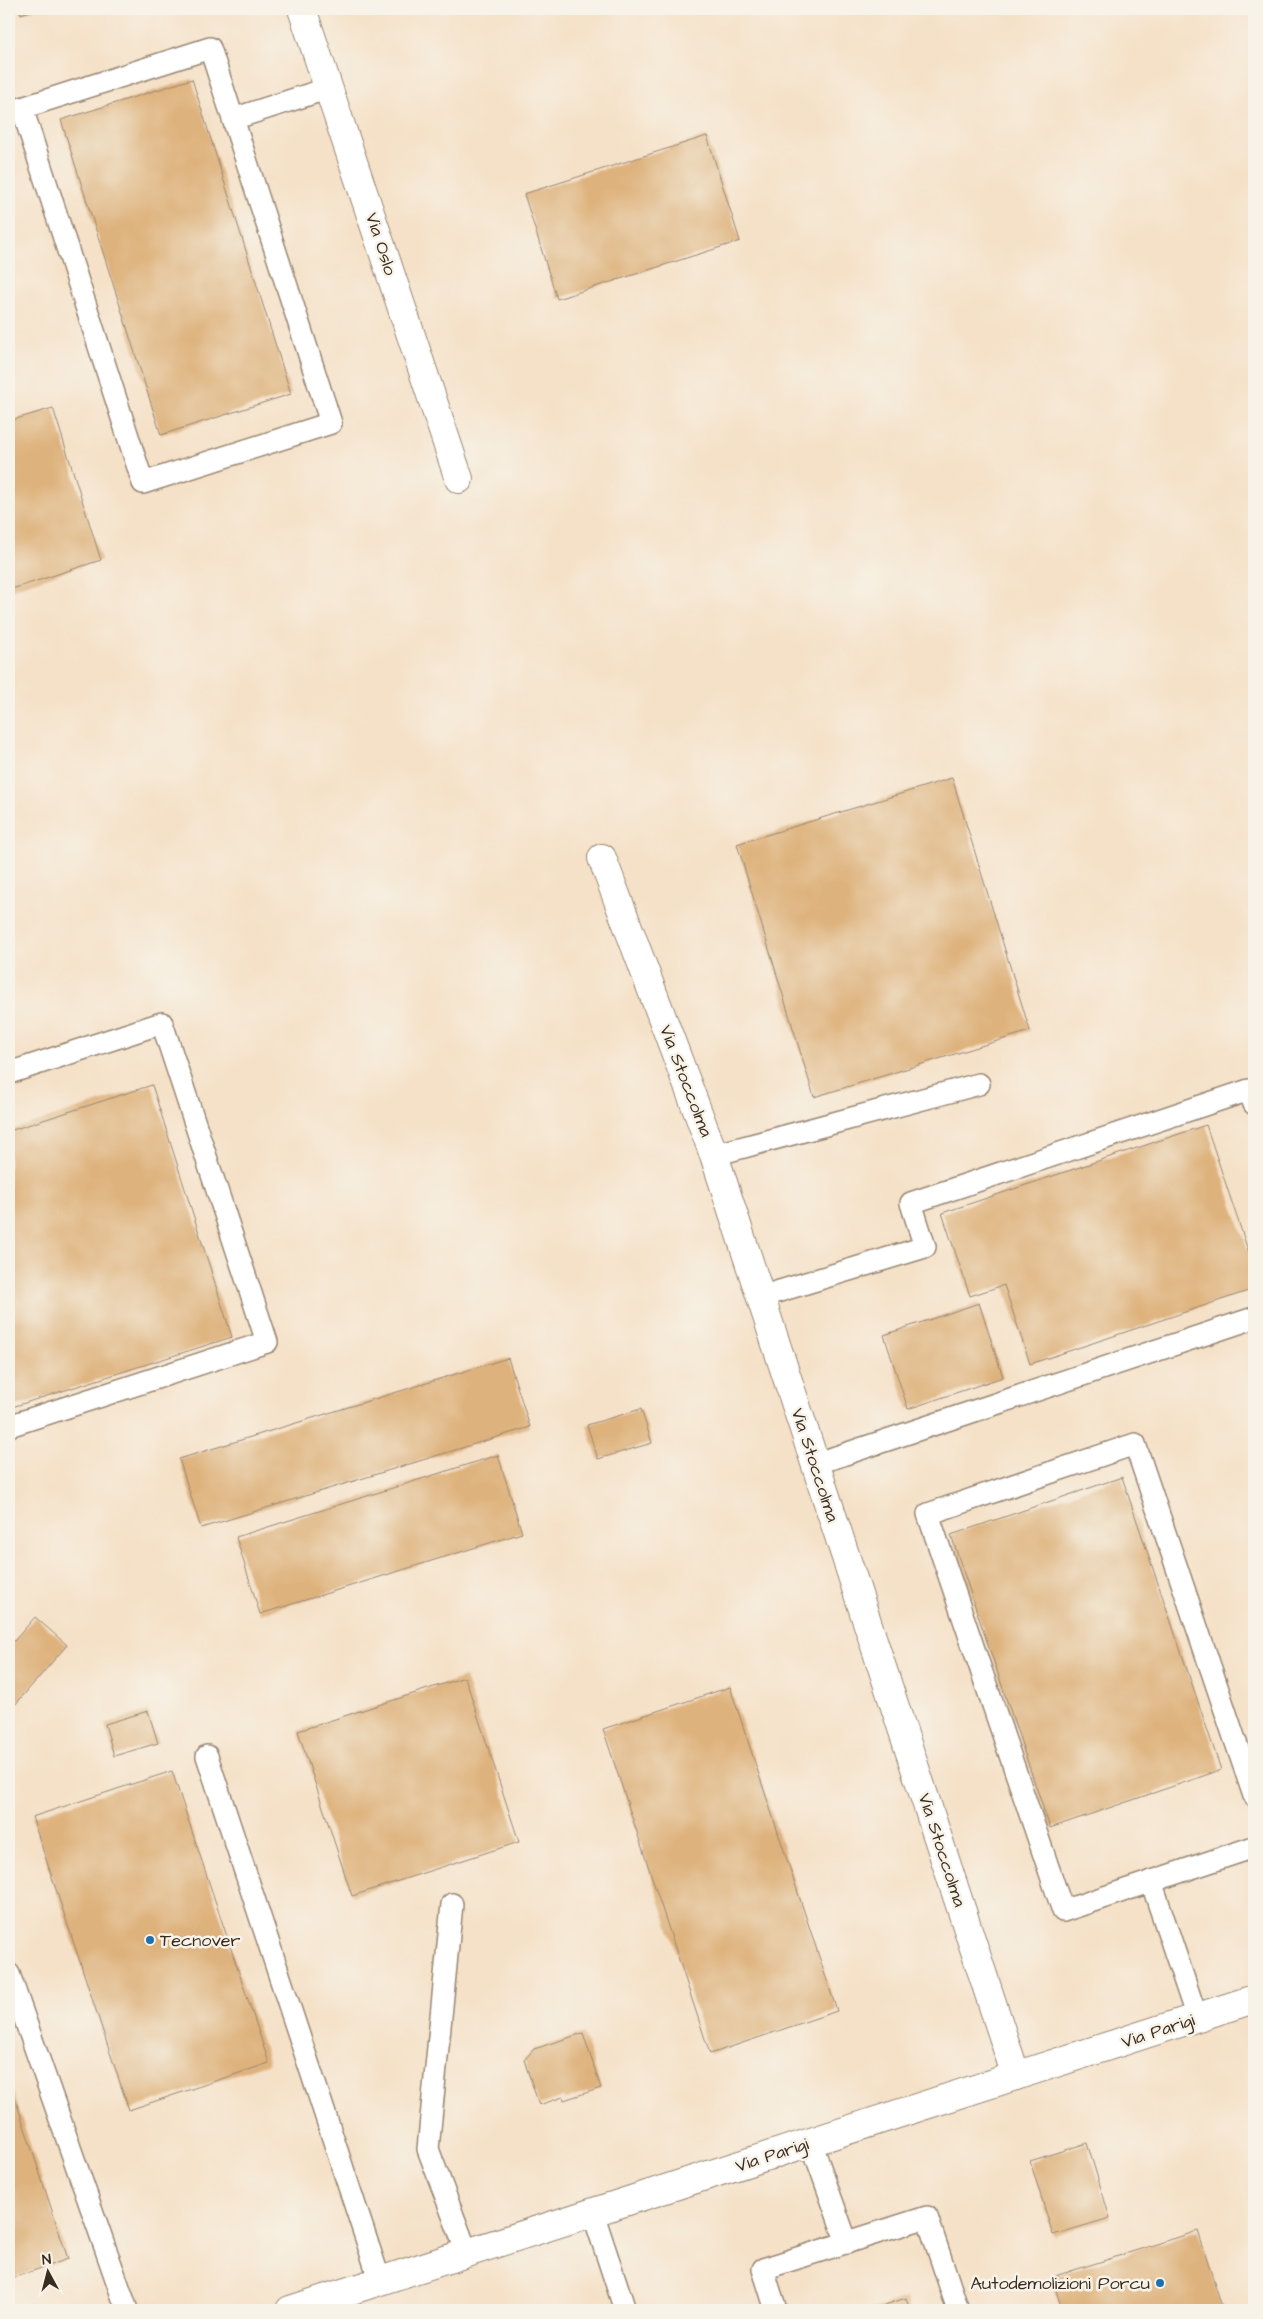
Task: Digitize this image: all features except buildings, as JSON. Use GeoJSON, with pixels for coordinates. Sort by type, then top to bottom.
{"type":"FeatureCollection","features":[{"type":"Feature","properties":{"kind":"street","name":"Via Oslo"},"geometry":{"type":"LineString","coordinates":[[302,9],[459,479]]}},
{"type":"Feature","properties":{"kind":"street","name":"Via Stoccolma"},"geometry":{"type":"LineString","coordinates":[[602,858],[714,1155],[1016,2076]]}},
{"type":"Feature","properties":{"kind":"street","name":"Via Parigi"},"geometry":{"type":"LineString","coordinates":[[290,2310],[1254,1999]]}},
{"type":"Feature","properties":{"kind":"lane"},"geometry":{"type":"LineString","coordinates":[[210,48],[233,119],[330,423],[143,483],[22,108],[210,48]]}},
{"type":"Feature","properties":{"kind":"lane"},"geometry":{"type":"LineString","coordinates":[[233,119],[329,88]]}},
{"type":"Feature","properties":{"kind":"lane"},"geometry":{"type":"LineString","coordinates":[[9,1073],[162,1023],[267,1342],[9,1426]]}},
{"type":"Feature","properties":{"kind":"lane"},"geometry":{"type":"LineString","coordinates":[[714,1155],[979,1084]]}},
{"type":"Feature","properties":{"kind":"lane"},"geometry":{"type":"LineString","coordinates":[[760,1297],[925,1246],[911,1203],[1249,1090],[1254,1104]]}},
{"type":"Feature","properties":{"kind":"lane"},"geometry":{"type":"LineString","coordinates":[[814,1464],[1254,1318]]}},
{"type":"Feature","properties":{"kind":"lane"},"geometry":{"type":"LineString","coordinates":[[1254,1796],[1135,1444],[928,1514],[1063,1911],[1254,1847]]}},
{"type":"Feature","properties":{"kind":"lane"},"geometry":{"type":"LineString","coordinates":[[207,1756],[380,2281]]}},
{"type":"Feature","properties":{"kind":"lane"},"geometry":{"type":"LineString","coordinates":[[1151,1881],[1197,2018]]}},
{"type":"Feature","properties":{"kind":"lane"},"geometry":{"type":"LineString","coordinates":[[452,1904],[428,2149],[467,2253]]}},
{"type":"Feature","properties":{"kind":"lane"},"geometry":{"type":"LineString","coordinates":[[9,1974],[127,2310]]}},
{"type":"Feature","properties":{"kind":"lane"},"geometry":{"type":"LineString","coordinates":[[812,2142],[847,2243]]}},
{"type":"Feature","properties":{"kind":"lane"},"geometry":{"type":"LineString","coordinates":[[593,2213],[625,2310]]}},
{"type":"Feature","properties":{"kind":"lane"},"geometry":{"type":"LineString","coordinates":[[776,2310],[763,2269],[927,2217],[958,2310]]}},
{"type":"Feature","properties":{"kind":"place","name":"Tecnover"},"geometry":{"type":"Point","coordinates":[150,1940]}},
{"type":"Feature","properties":{"kind":"place","name":"Autodemolizioni Porcu"},"geometry":{"type":"Point","coordinates":[1160,2283]}}]}
